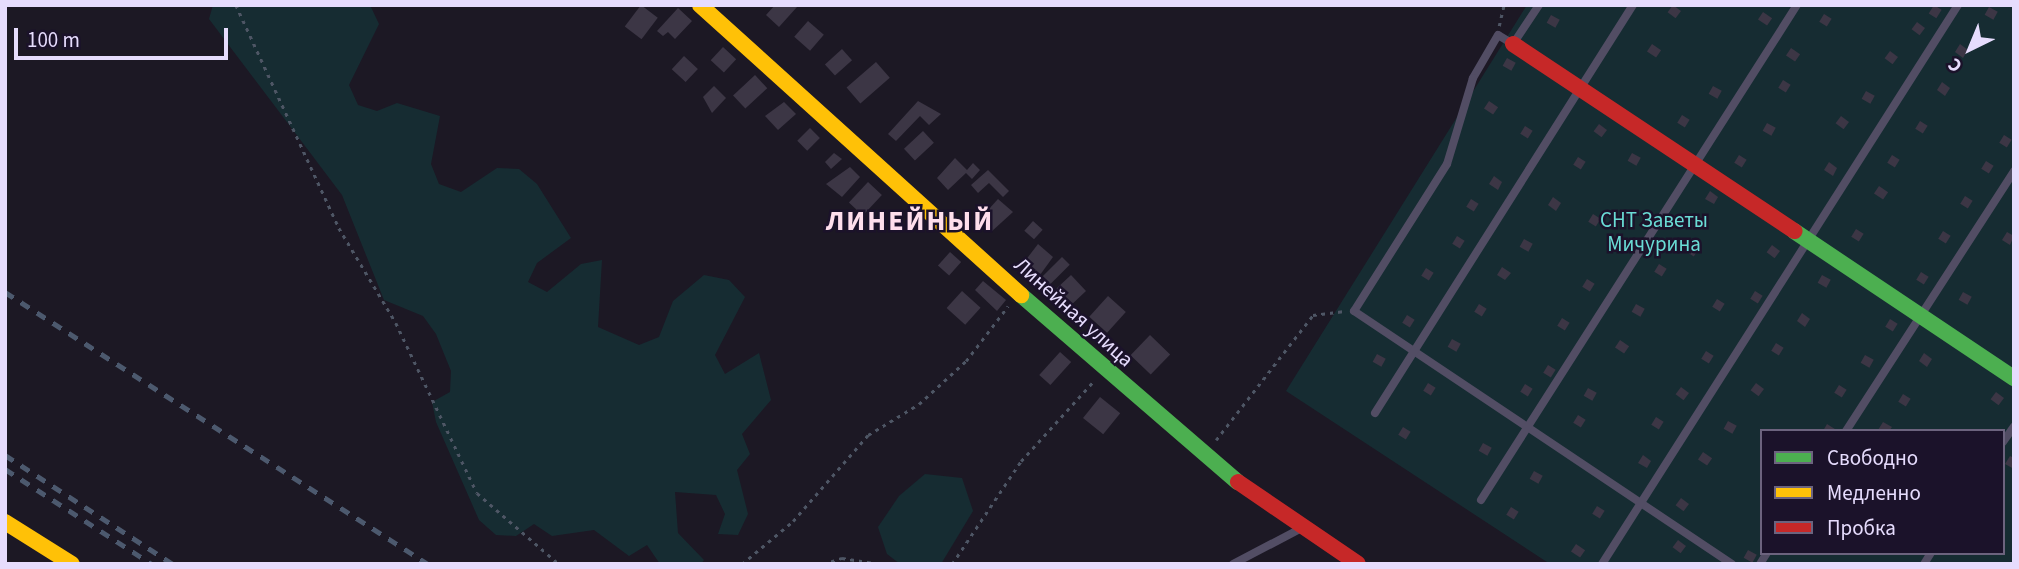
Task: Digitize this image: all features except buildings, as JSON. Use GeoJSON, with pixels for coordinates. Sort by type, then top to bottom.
{"type":"FeatureCollection","features":[{"type":"Feature","properties":{"kind":"street","name":"Линейная улица"},"geometry":{"type":"LineString","coordinates":[[700,5],[1105,371],[1205,454],[1302,528],[1357,564]]}},
{"type":"Feature","properties":{"kind":"street"},"geometry":{"type":"LineString","coordinates":[[1513,44],[2014,378]]}},
{"type":"Feature","properties":{"kind":"street"},"geometry":{"type":"LineString","coordinates":[[5,522],[72,564]]}},
{"type":"Feature","properties":{"kind":"lane"},"geometry":{"type":"LineString","coordinates":[[1539,5],[1513,44],[1495,40],[1474,78],[1447,164],[1354,312],[1732,564]]}},
{"type":"Feature","properties":{"kind":"lane"},"geometry":{"type":"LineString","coordinates":[[1375,413],[1411,349],[1633,5]]}},
{"type":"Feature","properties":{"kind":"lane"},"geometry":{"type":"LineString","coordinates":[[1481,500],[1797,5]]}},
{"type":"Feature","properties":{"kind":"lane"},"geometry":{"type":"LineString","coordinates":[[1602,564],[1958,5]]}},
{"type":"Feature","properties":{"kind":"lane"},"geometry":{"type":"LineString","coordinates":[[1847,429],[2014,171]]}},
{"type":"Feature","properties":{"kind":"lane"},"geometry":{"type":"LineString","coordinates":[[1233,564],[1302,528]]}},
{"type":"Feature","properties":{"kind":"path"},"geometry":{"type":"LineString","coordinates":[[236,5],[339,228],[396,323],[477,493],[559,564]]}},
{"type":"Feature","properties":{"kind":"path"},"geometry":{"type":"LineString","coordinates":[[1495,40],[1504,5]]}},
{"type":"Feature","properties":{"kind":"path"},"geometry":{"type":"LineString","coordinates":[[742,564],[793,521],[868,435],[935,391],[979,349],[999,314],[1026,297]]}},
{"type":"Feature","properties":{"kind":"path"},"geometry":{"type":"LineString","coordinates":[[1205,454],[1313,315],[1325,309],[1354,312]]}},
{"type":"Feature","properties":{"kind":"path"},"geometry":{"type":"LineString","coordinates":[[952,564],[1021,461],[1105,371]]}},
{"type":"Feature","properties":{"kind":"path"},"geometry":{"type":"LineString","coordinates":[[823,564],[842,558],[881,564]]}},
{"type":"Feature","properties":{"kind":"green space"},"geometry":{"type":"Polygon","coordinates":[[[213,5],[370,5],[379,24],[349,85],[358,105],[377,111],[397,103],[440,116],[431,164],[439,184],[461,192],[497,168],[519,169],[537,184],[571,238],[537,263],[528,282],[547,292],[581,264],[602,260],[598,327],[639,345],[659,337],[673,301],[704,275],[729,280],[745,297],[715,355],[725,374],[759,353],[771,400],[742,434],[750,454],[737,470],[748,514],[738,535],[718,534],[725,514],[716,495],[675,492],[678,533],[704,560],[701,564],[660,564],[647,545],[629,556],[594,530],[552,536],[534,524],[516,536],[496,535],[479,520],[436,422],[432,402],[450,392],[451,371],[436,334],[423,316],[384,300],[342,195],[209,19],[213,5]]]}},
{"type":"Feature","properties":{"kind":"green space","name":"СНТ Заветы Мичурина"},"geometry":{"type":"Polygon","coordinates":[[[1527,5],[2014,5],[2014,564],[1550,564],[1286,391],[1527,5]]]}},
{"type":"Feature","properties":{"kind":"green space"},"geometry":{"type":"Polygon","coordinates":[[[925,474],[962,478],[973,511],[941,564],[900,564],[887,554],[878,527],[899,496],[925,474]]]}},
{"type":"Feature","properties":{"kind":"railway"},"geometry":{"type":"LineString","coordinates":[[5,292],[428,564]]}},
{"type":"Feature","properties":{"kind":"railway"},"geometry":{"type":"LineString","coordinates":[[5,455],[173,564]]}},
{"type":"Feature","properties":{"kind":"railway"},"geometry":{"type":"LineString","coordinates":[[5,469],[152,564]]}},
{"type":"Feature","properties":{"kind":"traffic: fast"},"geometry":{"type":"LineString","coordinates":[[1794,231],[2014,378]]}},
{"type":"Feature","properties":{"kind":"traffic: fast"},"geometry":{"type":"LineString","coordinates":[[1021,295],[1238,482]]}},
{"type":"Feature","properties":{"kind":"traffic: slow"},"geometry":{"type":"LineString","coordinates":[[700,5],[1021,295]]}},
{"type":"Feature","properties":{"kind":"traffic: slow"},"geometry":{"type":"LineString","coordinates":[[5,522],[72,564]]}},
{"type":"Feature","properties":{"kind":"traffic: jam"},"geometry":{"type":"LineString","coordinates":[[1513,44],[1794,231]]}},
{"type":"Feature","properties":{"kind":"traffic: jam"},"geometry":{"type":"LineString","coordinates":[[1238,482],[1358,564]]}},
{"type":"Feature","properties":{"kind":"district","name":"ЛИНЕЙНЫЙ"},"geometry":{"type":"Point","coordinates":[910,221]}}]}
